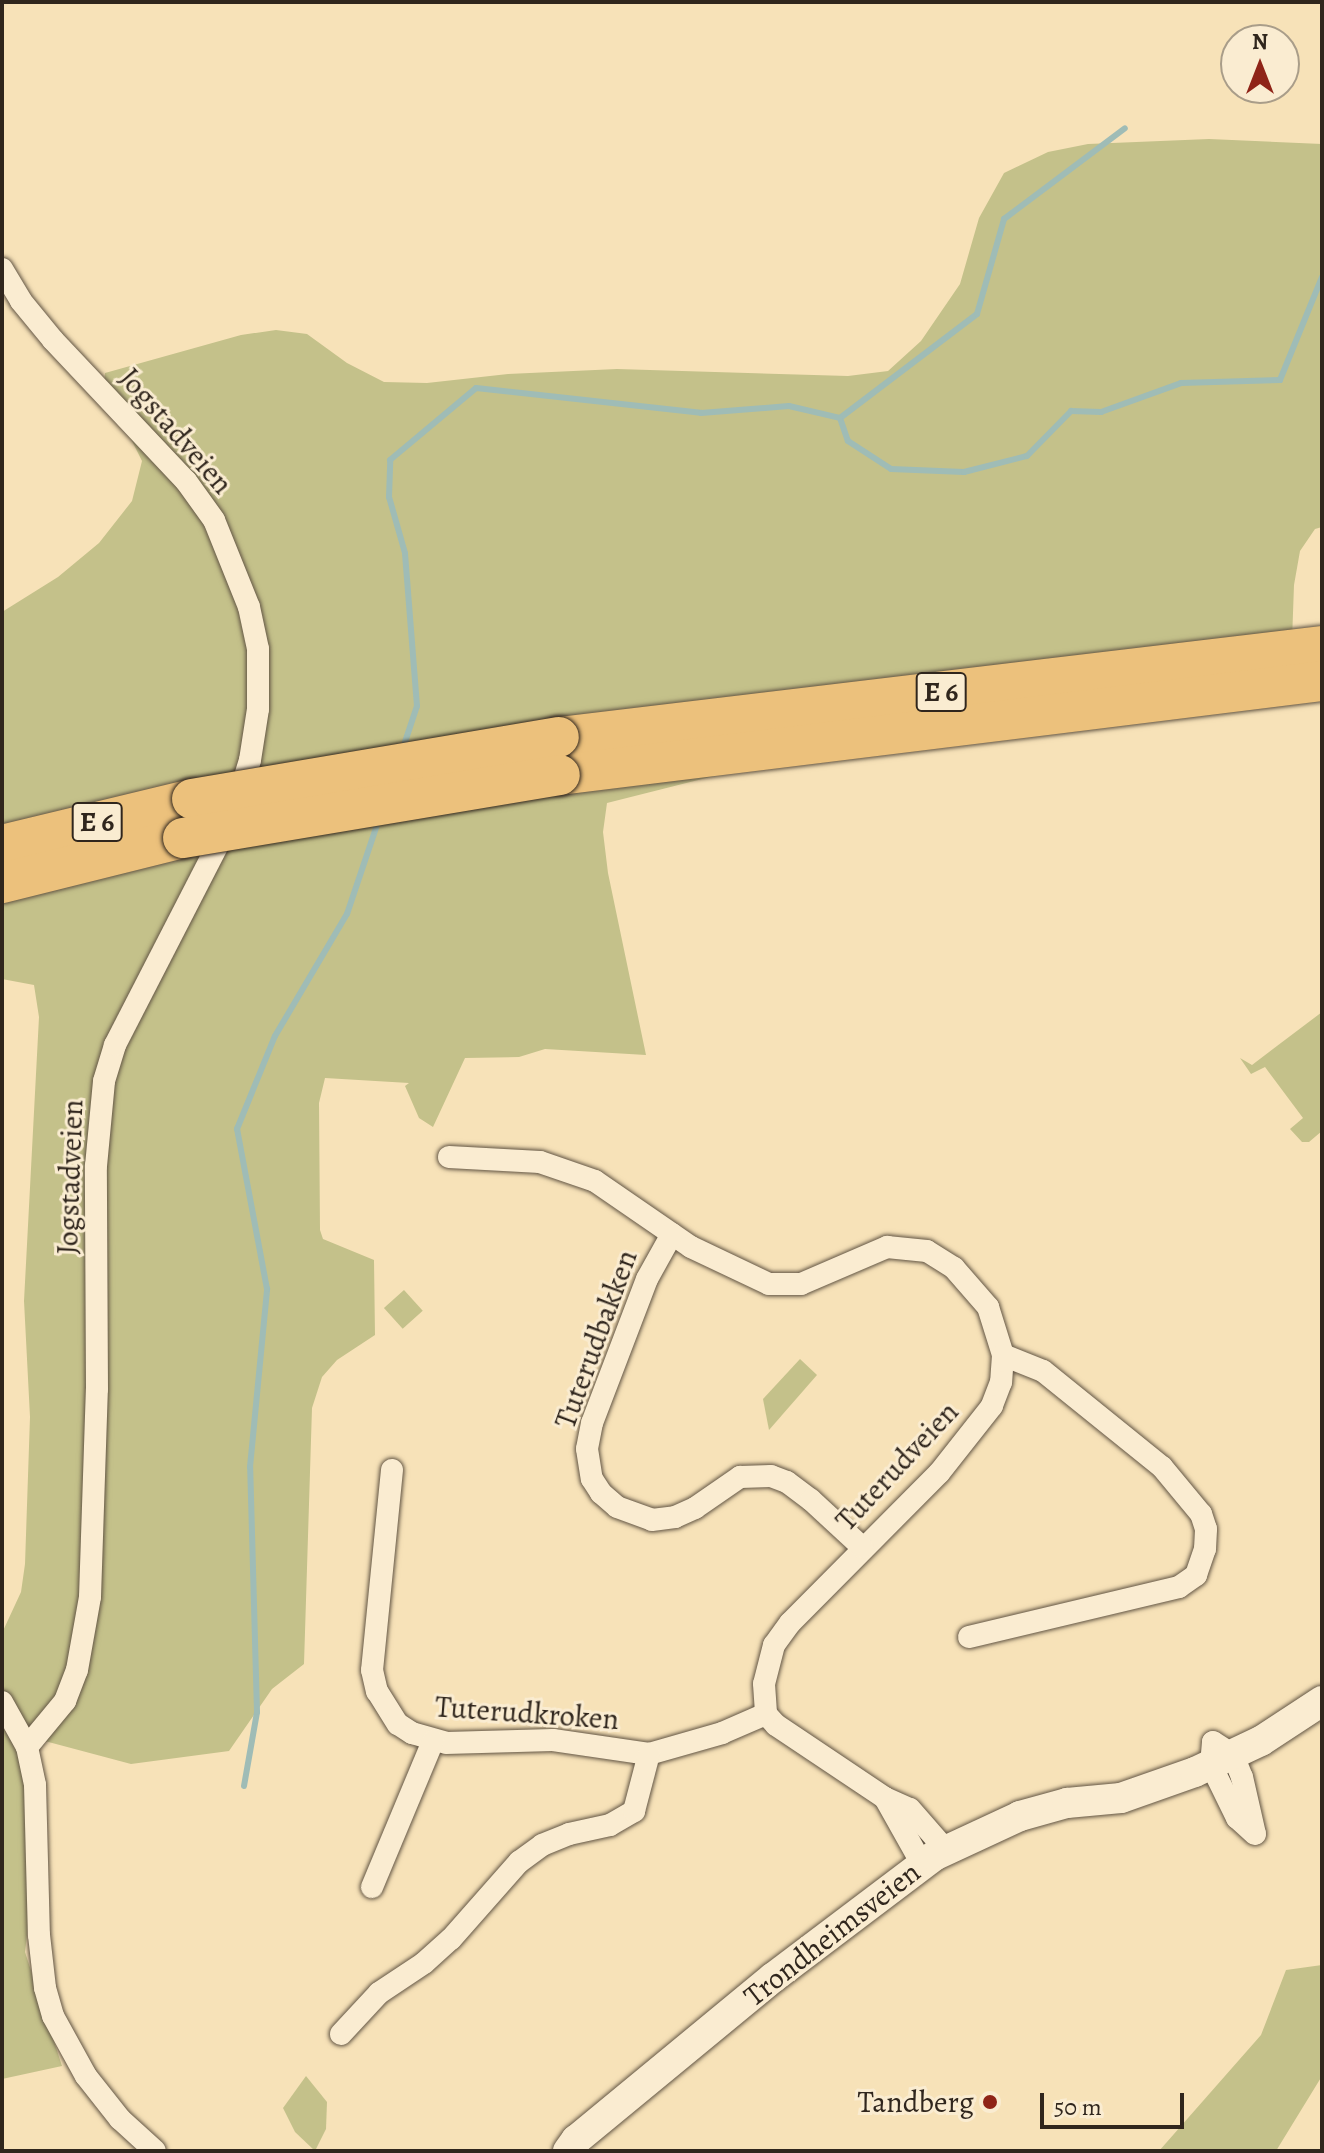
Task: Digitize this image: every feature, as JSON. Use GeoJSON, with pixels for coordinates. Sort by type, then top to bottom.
{"type":"FeatureCollection","features":[{"type":"Feature","properties":{"kind":"highway","name":"E 6"},"geometry":{"type":"LineString","coordinates":[[2,883],[183,838],[559,756],[1322,646]]}},
{"type":"Feature","properties":{"kind":"highway","name":"E 6"},"geometry":{"type":"LineString","coordinates":[[2,845],[192,799],[559,756],[1322,681]]}},
{"type":"Feature","properties":{"kind":"main road","name":"Trondheimsveien"},"geometry":{"type":"LineString","coordinates":[[1219,1754],[1322,1689]]}},
{"type":"Feature","properties":{"kind":"main road","name":"Trondheimsveien"},"geometry":{"type":"LineString","coordinates":[[568,2151],[576,2140],[774,1977],[934,1856],[1002,1822],[1067,1803],[1121,1798],[1285,1728],[1322,1701]]}},
{"type":"Feature","properties":{"kind":"main road","name":"Trondheimsveien"},"geometry":{"type":"LineString","coordinates":[[591,2151],[621,2105]]}},
{"type":"Feature","properties":{"kind":"street","name":"Jogstadveien"},"geometry":{"type":"LineString","coordinates":[[2,269],[21,301],[53,340],[186,481],[214,520],[249,607],[260,678],[250,760],[233,812],[205,876],[115,1045],[104,1081],[96,1166],[97,1389],[90,1597],[77,1670],[65,1701],[27,1747]]}},
{"type":"Feature","properties":{"kind":"street","name":"Tuterudveien"},"geometry":{"type":"LineString","coordinates":[[449,1157],[540,1162],[568,1171],[616,1193],[672,1234],[755,1280],[783,1286],[801,1284],[887,1247],[927,1251],[954,1268],[988,1307],[1003,1355],[1001,1382],[979,1426],[939,1473],[820,1589],[774,1645],[764,1684],[766,1714]]}},
{"type":"Feature","properties":{"kind":"street","name":"Tuterudbakken"},"geometry":{"type":"LineString","coordinates":[[672,1234],[647,1279],[592,1423],[587,1449],[592,1479],[601,1493],[617,1507],[652,1520],[675,1517],[695,1508],[740,1477],[771,1476],[787,1482],[811,1500],[862,1547]]}},
{"type":"Feature","properties":{"kind":"street"},"geometry":{"type":"LineString","coordinates":[[969,1637],[1179,1587],[1196,1575],[1205,1549],[1206,1529],[1201,1514],[1162,1467],[1043,1371],[1003,1355]]}},
{"type":"Feature","properties":{"kind":"street","name":"Tuterudkroken"},"geometry":{"type":"LineString","coordinates":[[392,1470],[372,1670],[377,1691],[398,1724],[433,1741],[487,1744],[553,1740],[649,1754],[710,1737],[766,1714]]}},
{"type":"Feature","properties":{"kind":"street"},"geometry":{"type":"LineString","coordinates":[[2,1702],[27,1747],[35,1785],[41,1962],[53,2016],[86,2076],[120,2119],[155,2151]]}},
{"type":"Feature","properties":{"kind":"street"},"geometry":{"type":"LineString","coordinates":[[766,1714],[776,1725],[885,1798],[934,1856]]}},
{"type":"Feature","properties":{"kind":"street"},"geometry":{"type":"LineString","coordinates":[[372,1887],[433,1741]]}},
{"type":"Feature","properties":{"kind":"street"},"geometry":{"type":"LineString","coordinates":[[341,2034],[379,1993],[424,1963],[451,1939],[519,1862],[542,1845],[569,1834],[610,1825],[634,1811],[649,1754]]}},
{"type":"Feature","properties":{"kind":"shaded area"},"geometry":{"type":"Polygon","coordinates":[[[1209,139],[1322,144],[1322,527],[1315,529],[1300,551],[1294,585],[1291,669],[726,773],[607,803],[603,832],[608,873],[646,1055],[545,1049],[519,1057],[465,1058],[433,1127],[419,1118],[405,1086],[409,1083],[325,1078],[319,1103],[320,1230],[323,1239],[374,1260],[375,1335],[337,1360],[322,1377],[312,1408],[304,1664],[272,1689],[229,1751],[131,1764],[26,1736],[33,1885],[25,1952],[62,2066],[2,2079],[2,1633],[21,1592],[25,1564],[30,1417],[24,1301],[39,1017],[34,985],[2,979],[2,612],[58,577],[99,543],[132,501],[142,461],[104,385],[105,373],[241,335],[276,330],[307,334],[347,363],[384,382],[427,383],[508,374],[617,369],[848,376],[888,371],[921,341],[960,284],[979,218],[1004,173],[1048,152],[1088,144],[1209,139]]]}},
{"type":"Feature","properties":{"kind":"shaded area"},"geometry":{"type":"Polygon","coordinates":[[[1322,1012],[1322,1131],[1309,1142],[1302,1142],[1290,1129],[1303,1118],[1265,1067],[1251,1074],[1240,1058],[1252,1065],[1322,1012]]]}},
{"type":"Feature","properties":{"kind":"shaded area"},"geometry":{"type":"Polygon","coordinates":[[[404,1290],[423,1311],[403,1329],[384,1308],[404,1290]]]}},
{"type":"Feature","properties":{"kind":"shaded area"},"geometry":{"type":"Polygon","coordinates":[[[800,1359],[817,1375],[769,1430],[763,1399],[800,1359]]]}},
{"type":"Feature","properties":{"kind":"shaded area"},"geometry":{"type":"Polygon","coordinates":[[[1322,1965],[1322,2076],[1276,2151],[1159,2151],[1261,2035],[1286,1970],[1322,1965]]]}},
{"type":"Feature","properties":{"kind":"shaded area"},"geometry":{"type":"Polygon","coordinates":[[[306,2076],[327,2102],[326,2129],[315,2151],[295,2132],[283,2108],[306,2076]]]}},
{"type":"Feature","properties":{"kind":"waterway"},"geometry":{"type":"LineString","coordinates":[[840,418],[977,314],[1004,219],[1125,128]]}},
{"type":"Feature","properties":{"kind":"waterway"},"geometry":{"type":"LineString","coordinates":[[840,418],[848,441],[891,469],[964,472],[1027,456],[1071,411],[1101,412],[1181,383],[1280,380],[1322,277]]}},
{"type":"Feature","properties":{"kind":"waterway"},"geometry":{"type":"LineString","coordinates":[[403,748],[417,706],[405,553],[389,497],[390,460],[476,388],[701,413],[789,406],[840,418]]}},
{"type":"Feature","properties":{"kind":"waterway"},"geometry":{"type":"LineString","coordinates":[[244,1786],[257,1712],[250,1467],[267,1289],[237,1129],[275,1036],[347,914],[379,819]]}},
{"type":"Feature","properties":{"kind":"place","name":"Tandberg"},"geometry":{"type":"Point","coordinates":[990,2102]}}]}
